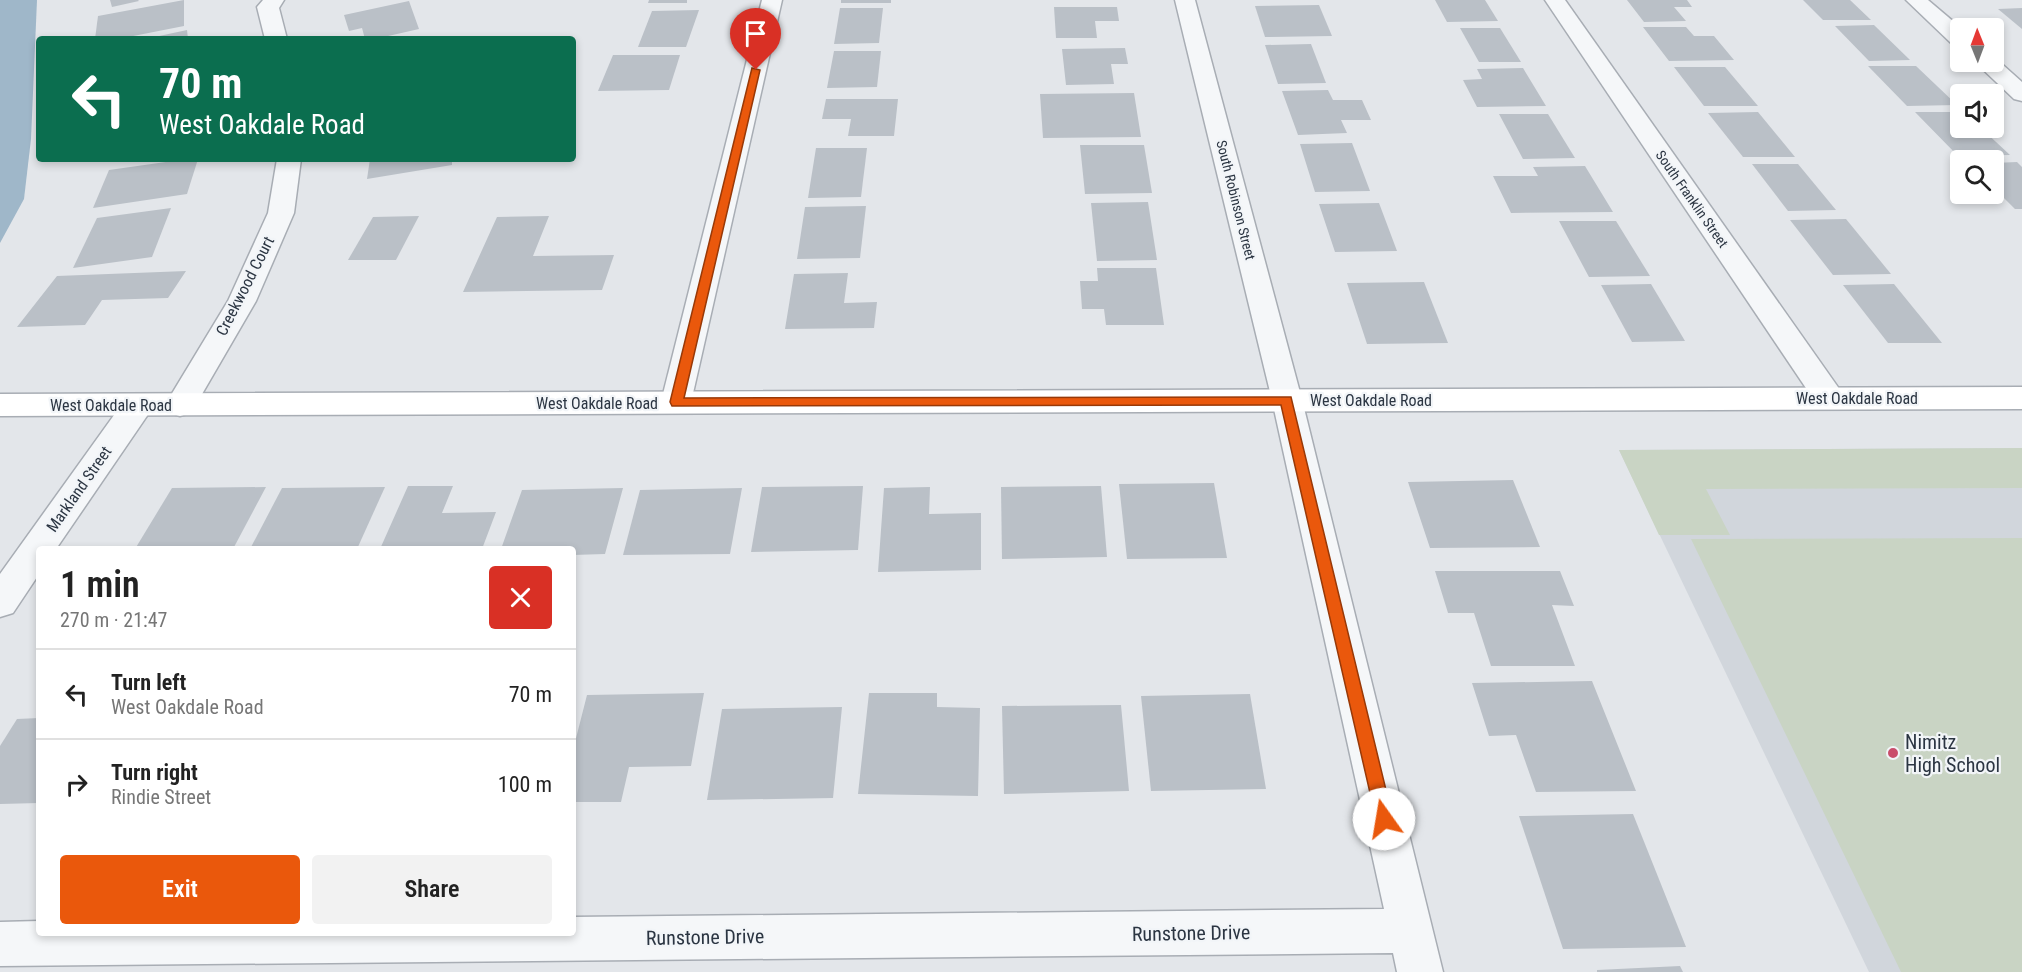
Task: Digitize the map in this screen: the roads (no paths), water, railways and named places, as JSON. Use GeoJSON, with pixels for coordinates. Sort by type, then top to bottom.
{"type":"FeatureCollection","features":[{"type":"Feature","properties":{"kind":"street"},"geometry":{"type":"LineString","coordinates":[[274,0],[268,7],[275,36]]}},
{"type":"Feature","properties":{"kind":"street"},"geometry":{"type":"LineString","coordinates":[[676,402],[772,0]]}},
{"type":"Feature","properties":{"kind":"street","name":"South Robinson Street"},"geometry":{"type":"LineString","coordinates":[[1185,0],[1287,400],[1420,972]]}},
{"type":"Feature","properties":{"kind":"street","name":"South Franklin Street"},"geometry":{"type":"LineString","coordinates":[[1555,0],[1829,398]]}},
{"type":"Feature","properties":{"kind":"street"},"geometry":{"type":"LineString","coordinates":[[1916,0],[1950,30]]}},
{"type":"Feature","properties":{"kind":"street"},"geometry":{"type":"LineString","coordinates":[[1997,72],[2022,94]]}},
{"type":"Feature","properties":{"kind":"street","name":"Creekwood Court"},"geometry":{"type":"LineString","coordinates":[[180,405],[242,300],[281,213],[289,162]]}},
{"type":"Feature","properties":{"kind":"street","name":"West Oakdale Road"},"geometry":{"type":"LineString","coordinates":[[0,405],[2022,398]]}},
{"type":"Feature","properties":{"kind":"street","name":"Markland Street"},"geometry":{"type":"LineString","coordinates":[[39,546],[138,405]]}},
{"type":"Feature","properties":{"kind":"street","name":"Markland Street"},"geometry":{"type":"LineString","coordinates":[[0,602],[36,551]]}},
{"type":"Feature","properties":{"kind":"street","name":"Runstone Drive"},"geometry":{"type":"LineString","coordinates":[[0,944],[1410,931]]}},
{"type":"Feature","properties":{"kind":"water"},"geometry":{"type":"Polygon","coordinates":[[[0,0],[37,0],[31,139],[24,199],[0,243],[0,0]]]}},
{"type":"Feature","properties":{"kind":"place","name":"Nimitz High School"},"geometry":{"type":"Point","coordinates":[1893,753]}}]}
